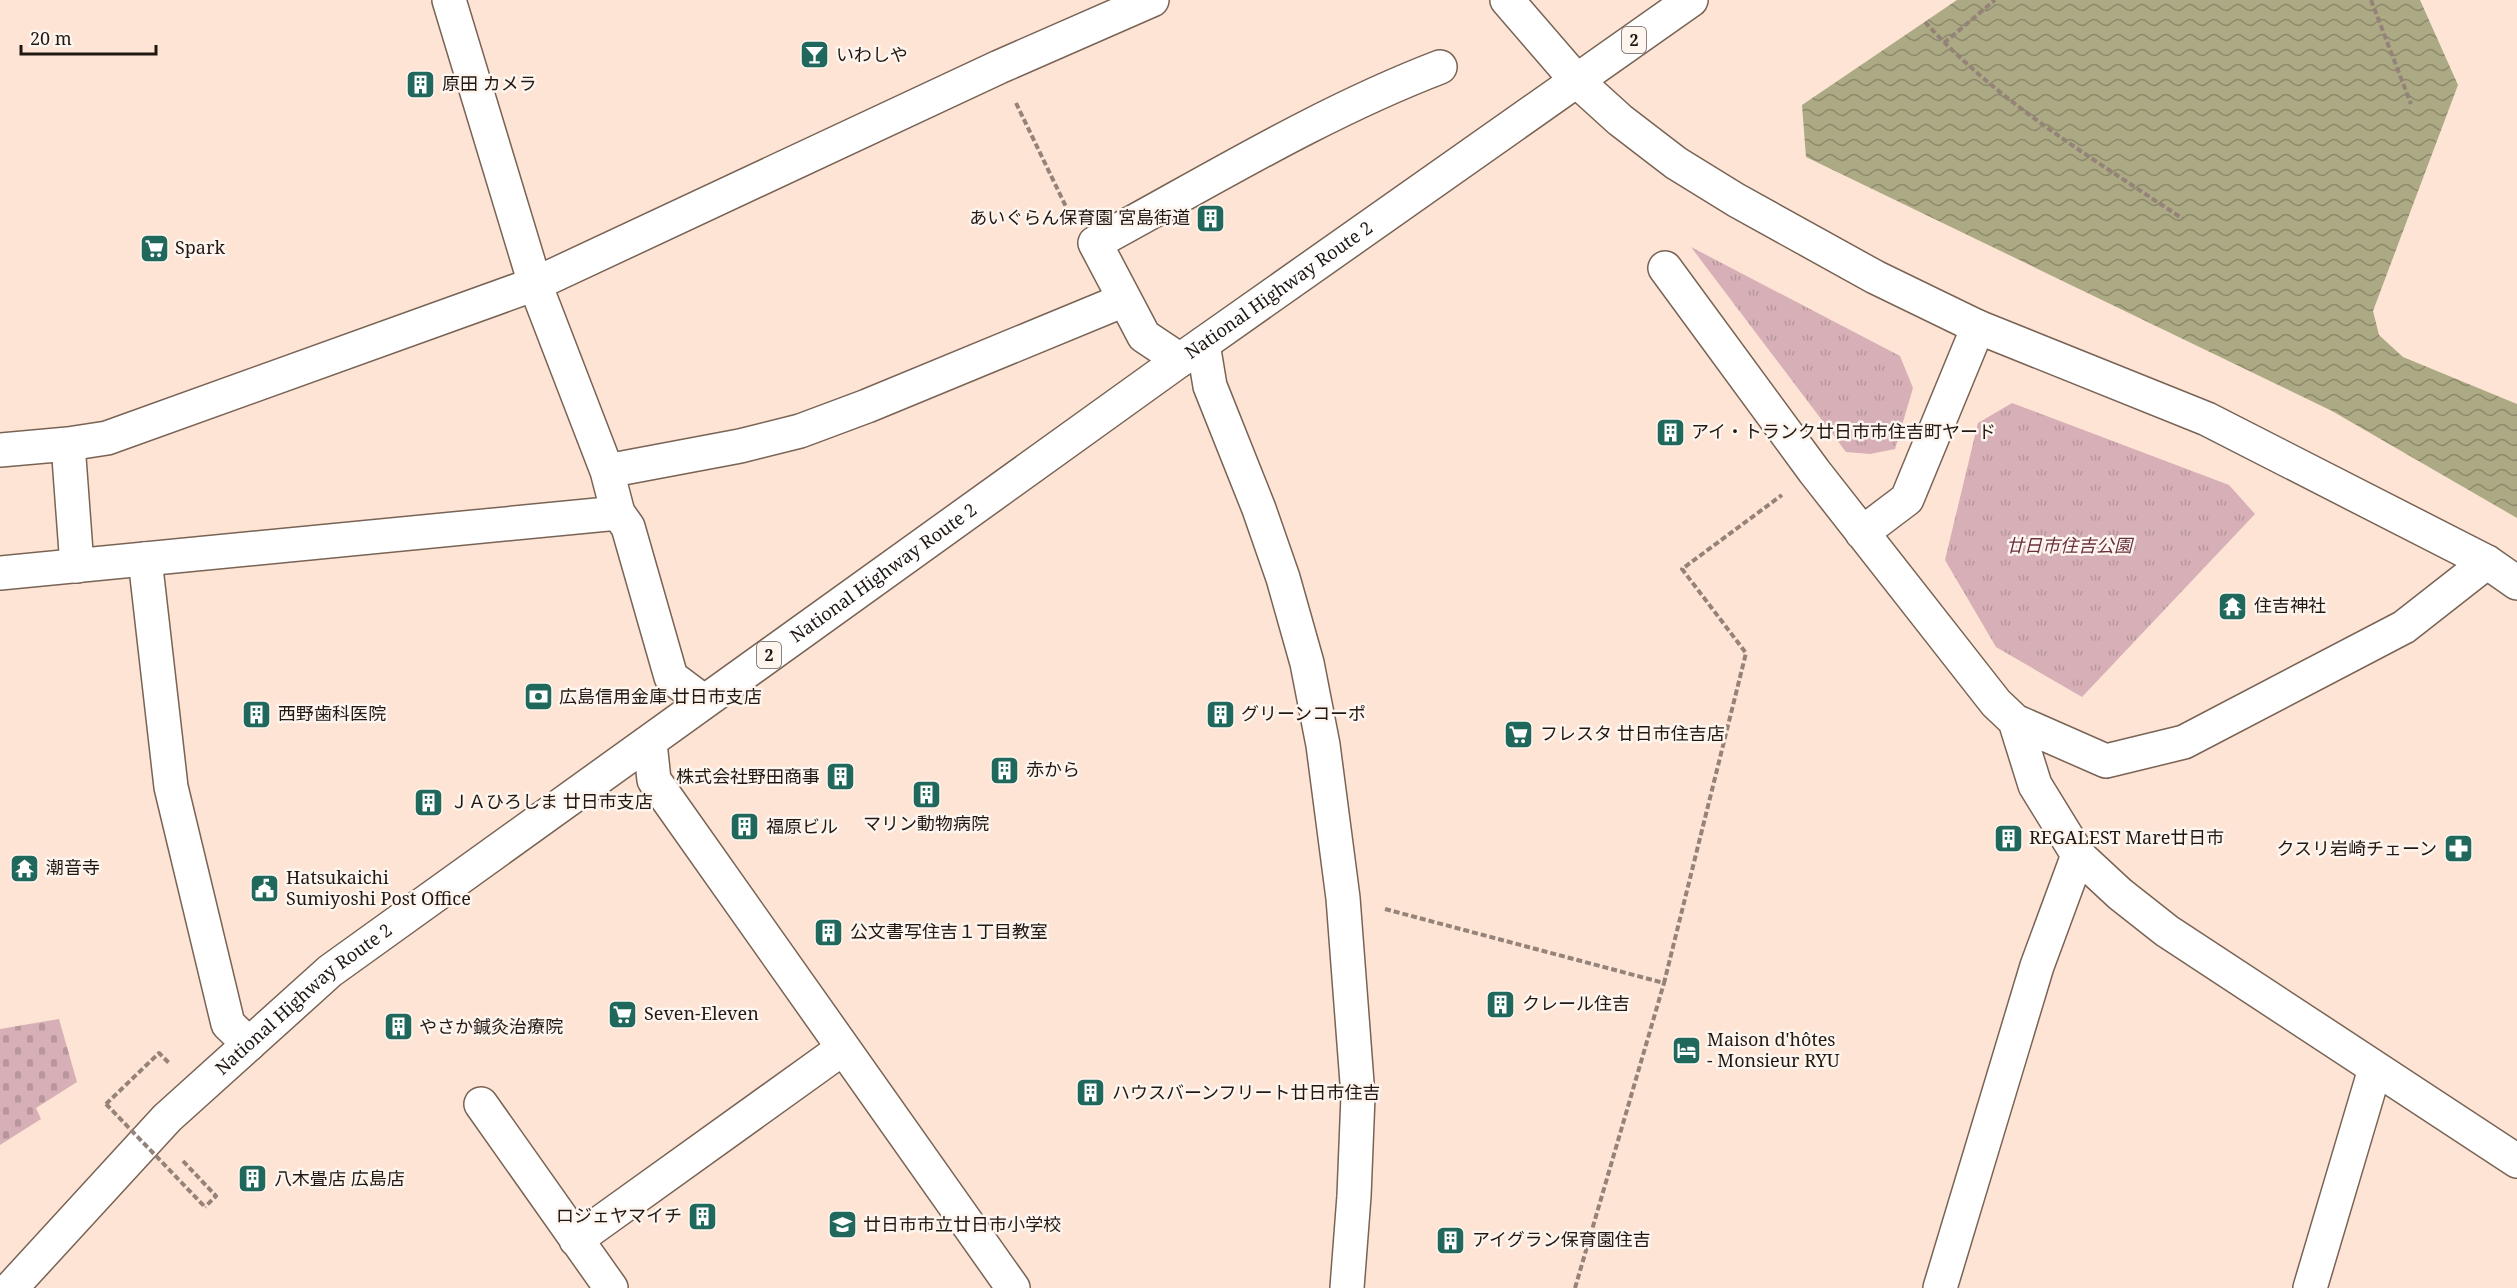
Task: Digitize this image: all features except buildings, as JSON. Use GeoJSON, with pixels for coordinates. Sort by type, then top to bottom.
{"type":"FeatureCollection","features":[{"type":"Feature","properties":{"kind":"main road"},"geometry":{"type":"LineString","coordinates":[[449,0],[534,284],[607,471],[618,513],[628,527],[671,677],[703,700]]}},
{"type":"Feature","properties":{"kind":"main road"},"geometry":{"type":"LineString","coordinates":[[0,450],[107,438],[534,284],[999,67],[1152,0]]}},
{"type":"Feature","properties":{"kind":"main road"},"geometry":{"type":"LineString","coordinates":[[1507,0],[1577,81],[1620,120],[1676,163],[1726,194],[1875,278],[1978,327],[2207,419],[2487,562],[2517,583]]}},
{"type":"Feature","properties":{"kind":"main road","name":"National Highway Route 2"},"geometry":{"type":"LineString","coordinates":[[11,1288],[167,1118],[330,971],[650,743],[703,700],[1191,352],[1691,0]]}},
{"type":"Feature","properties":{"kind":"main road"},"geometry":{"type":"LineString","coordinates":[[1347,1288],[1358,1096],[1343,898],[1323,745],[1307,663],[1283,578],[1259,509],[1210,386],[1191,352],[1144,336],[1095,243],[1391,86],[1440,68]]}},
{"type":"Feature","properties":{"kind":"main road"},"geometry":{"type":"LineString","coordinates":[[1665,268],[1814,471],[1996,703],[2015,721],[2106,761],[2184,742],[2404,627],[2487,562]]}},
{"type":"Feature","properties":{"kind":"main road"},"geometry":{"type":"LineString","coordinates":[[607,471],[740,446],[800,431],[867,406],[1124,300]]}},
{"type":"Feature","properties":{"kind":"main road"},"geometry":{"type":"LineString","coordinates":[[1862,533],[1907,499],[1978,327]]}},
{"type":"Feature","properties":{"kind":"main road"},"geometry":{"type":"LineString","coordinates":[[68,444],[76,566]]}},
{"type":"Feature","properties":{"kind":"main road"},"geometry":{"type":"LineString","coordinates":[[0,573],[618,513]]}},
{"type":"Feature","properties":{"kind":"main road"},"geometry":{"type":"LineString","coordinates":[[145,559],[171,787],[228,1024],[249,1044]]}},
{"type":"Feature","properties":{"kind":"main road"},"geometry":{"type":"LineString","coordinates":[[2015,721],[2035,785],[2078,855],[2120,894],[2167,931],[2517,1161]]}},
{"type":"Feature","properties":{"kind":"main road"},"geometry":{"type":"LineString","coordinates":[[650,743],[654,780],[1013,1288]]}},
{"type":"Feature","properties":{"kind":"main road"},"geometry":{"type":"LineString","coordinates":[[1940,1288],[2037,966],[2078,855]]}},
{"type":"Feature","properties":{"kind":"main road"},"geometry":{"type":"LineString","coordinates":[[576,1240],[842,1049]]}},
{"type":"Feature","properties":{"kind":"main road"},"geometry":{"type":"LineString","coordinates":[[2310,1288],[2375,1069]]}},
{"type":"Feature","properties":{"kind":"main road"},"geometry":{"type":"LineString","coordinates":[[481,1104],[610,1288]]}},
{"type":"Feature","properties":{"kind":"path"},"geometry":{"type":"LineString","coordinates":[[1944,43],[1995,0]]}},
{"type":"Feature","properties":{"kind":"path"},"geometry":{"type":"LineString","coordinates":[[2371,0],[2410,104]]}},
{"type":"Feature","properties":{"kind":"path"},"geometry":{"type":"LineString","coordinates":[[1925,22],[1944,43],[2037,121],[2183,219]]}},
{"type":"Feature","properties":{"kind":"path"},"geometry":{"type":"LineString","coordinates":[[999,67],[1086,248],[1095,243]]}},
{"type":"Feature","properties":{"kind":"path"},"geometry":{"type":"LineString","coordinates":[[1575,1288],[1664,983],[1746,653],[1682,569],[1814,471]]}},
{"type":"Feature","properties":{"kind":"path"},"geometry":{"type":"LineString","coordinates":[[1343,898],[1664,983]]}},
{"type":"Feature","properties":{"kind":"path"},"geometry":{"type":"LineString","coordinates":[[159,1053],[106,1104],[205,1207],[216,1196],[181,1159]]}},
{"type":"Feature","properties":{"kind":"green space"},"geometry":{"type":"Polygon","coordinates":[[[1691,247],[1900,356],[1913,388],[1895,449],[1870,454],[1846,452],[1691,247]]]}},
{"type":"Feature","properties":{"kind":"green space","name":"廿日市住吉公園"},"geometry":{"type":"Polygon","coordinates":[[[2012,403],[2229,485],[2255,514],[2082,697],[1996,647],[1945,560],[1978,423],[2012,403]]]}},
{"type":"Feature","properties":{"kind":"green space"},"geometry":{"type":"Polygon","coordinates":[[[59,1019],[77,1082],[36,1108],[41,1119],[0,1145],[0,1029],[59,1019]]]}},
{"type":"Feature","properties":{"kind":"water"},"geometry":{"type":"Polygon","coordinates":[[[1957,0],[2420,0],[2458,85],[2373,311],[2379,335],[2403,357],[2517,404],[2517,518],[2332,411],[1806,157],[1802,105],[1957,0]]]}},
{"type":"Feature","properties":{"kind":"place","name":"いわしや"},"geometry":{"type":"Point","coordinates":[815,55]}},
{"type":"Feature","properties":{"kind":"place","name":"原田 カメラ"},"geometry":{"type":"Point","coordinates":[421,84]}},
{"type":"Feature","properties":{"kind":"place","name":"あいぐらん保育園 宮島街道"},"geometry":{"type":"Point","coordinates":[1211,218]}},
{"type":"Feature","properties":{"kind":"place","name":"Spark"},"geometry":{"type":"Point","coordinates":[154,248]}},
{"type":"Feature","properties":{"kind":"place","name":"アイ・トランク廿日市市住吉町ヤード"},"geometry":{"type":"Point","coordinates":[1670,432]}},
{"type":"Feature","properties":{"kind":"place","name":"住吉神社"},"geometry":{"type":"Point","coordinates":[2233,606]}},
{"type":"Feature","properties":{"kind":"place","name":"広島信用金庫 廿日市支店"},"geometry":{"type":"Point","coordinates":[538,697]}},
{"type":"Feature","properties":{"kind":"place","name":"西野歯科医院"},"geometry":{"type":"Point","coordinates":[257,714]}},
{"type":"Feature","properties":{"kind":"place","name":"グリーンコーポ"},"geometry":{"type":"Point","coordinates":[1220,714]}},
{"type":"Feature","properties":{"kind":"place","name":"フレスタ 廿日市住吉店"},"geometry":{"type":"Point","coordinates":[1519,734]}},
{"type":"Feature","properties":{"kind":"place","name":"赤から"},"geometry":{"type":"Point","coordinates":[1005,770]}},
{"type":"Feature","properties":{"kind":"place","name":"株式会社野田商事"},"geometry":{"type":"Point","coordinates":[841,777]}},
{"type":"Feature","properties":{"kind":"place","name":"マリン動物病院"},"geometry":{"type":"Point","coordinates":[926,795]}},
{"type":"Feature","properties":{"kind":"place","name":"ＪＡひろしま 廿日市支店"},"geometry":{"type":"Point","coordinates":[429,802]}},
{"type":"Feature","properties":{"kind":"place","name":"福原ビル"},"geometry":{"type":"Point","coordinates":[745,827]}},
{"type":"Feature","properties":{"kind":"place","name":"REGALEST Mare廿日市"},"geometry":{"type":"Point","coordinates":[2008,838]}},
{"type":"Feature","properties":{"kind":"place","name":"クスリ岩崎チェーン"},"geometry":{"type":"Point","coordinates":[2458,849]}},
{"type":"Feature","properties":{"kind":"place","name":"潮音寺"},"geometry":{"type":"Point","coordinates":[25,868]}},
{"type":"Feature","properties":{"kind":"place","name":"Hatsukaichi Sumiyoshi Post Office"},"geometry":{"type":"Point","coordinates":[265,888]}},
{"type":"Feature","properties":{"kind":"place","name":"公文書写住吉１丁目教室"},"geometry":{"type":"Point","coordinates":[829,932]}},
{"type":"Feature","properties":{"kind":"place","name":"クレール住吉"},"geometry":{"type":"Point","coordinates":[1501,1004]}},
{"type":"Feature","properties":{"kind":"place","name":"Seven-Eleven"},"geometry":{"type":"Point","coordinates":[623,1014]}},
{"type":"Feature","properties":{"kind":"place","name":"やさか鍼灸治療院"},"geometry":{"type":"Point","coordinates":[398,1027]}},
{"type":"Feature","properties":{"kind":"place","name":"Maison d'hôtes - Monsieur RYU"},"geometry":{"type":"Point","coordinates":[1686,1050]}},
{"type":"Feature","properties":{"kind":"place","name":"ハウスバーンフリート廿日市住吉"},"geometry":{"type":"Point","coordinates":[1091,1093]}},
{"type":"Feature","properties":{"kind":"place","name":"八木畳店 広島店"},"geometry":{"type":"Point","coordinates":[253,1179]}},
{"type":"Feature","properties":{"kind":"place","name":"ロジェヤマイチ"},"geometry":{"type":"Point","coordinates":[703,1216]}},
{"type":"Feature","properties":{"kind":"place","name":"廿日市市立廿日市小学校"},"geometry":{"type":"Point","coordinates":[842,1225]}},
{"type":"Feature","properties":{"kind":"place","name":"アイグラン保育園住吉"},"geometry":{"type":"Point","coordinates":[1451,1240]}}]}
